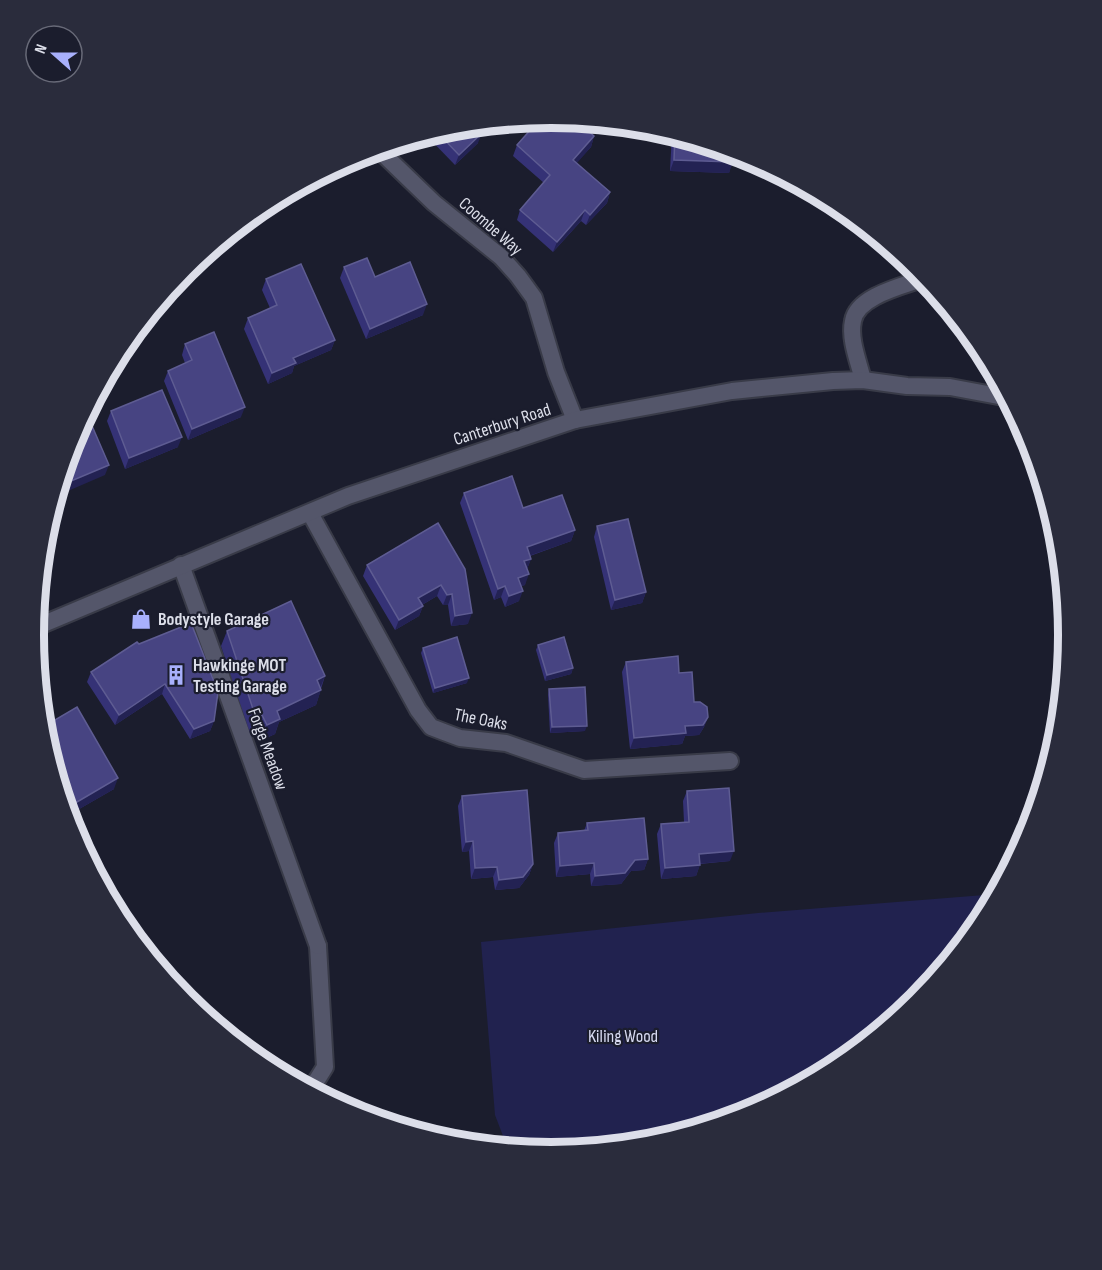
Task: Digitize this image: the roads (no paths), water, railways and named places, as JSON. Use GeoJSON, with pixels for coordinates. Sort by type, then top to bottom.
{"type":"FeatureCollection","features":[{"type":"Feature","properties":{"kind":"street","name":"Coombe Way"},"geometry":{"type":"LineString","coordinates":[[385,155],[434,203],[501,257],[534,298],[556,372],[575,420]]}},
{"type":"Feature","properties":{"kind":"street"},"geometry":{"type":"LineString","coordinates":[[863,380],[853,339],[852,323],[856,310],[870,299],[915,282]]}},
{"type":"Feature","properties":{"kind":"street","name":"Canterbury Road"},"geometry":{"type":"LineString","coordinates":[[44,624],[348,496],[575,420],[732,391],[833,381],[863,380],[907,386],[950,387],[999,396]]}},
{"type":"Feature","properties":{"kind":"street","name":"The Oaks"},"geometry":{"type":"LineString","coordinates":[[310,513],[418,710],[431,727],[460,738],[506,743],[584,770],[730,761]]}},
{"type":"Feature","properties":{"kind":"street","name":"Forge Meadow"},"geometry":{"type":"LineString","coordinates":[[181,565],[318,946],[325,1067],[314,1084]]}},
{"type":"Feature","properties":{"kind":"place","name":"Bodystyle Garage"},"geometry":{"type":"Point","coordinates":[141,619]}},
{"type":"Feature","properties":{"kind":"place","name":"Hawkinge MOT Testing Garage"},"geometry":{"type":"Point","coordinates":[176,675]}},
{"type":"Feature","properties":{"kind":"park label","name":"Kiling Wood"},"geometry":{"type":"Point","coordinates":[623,1036]}}]}
